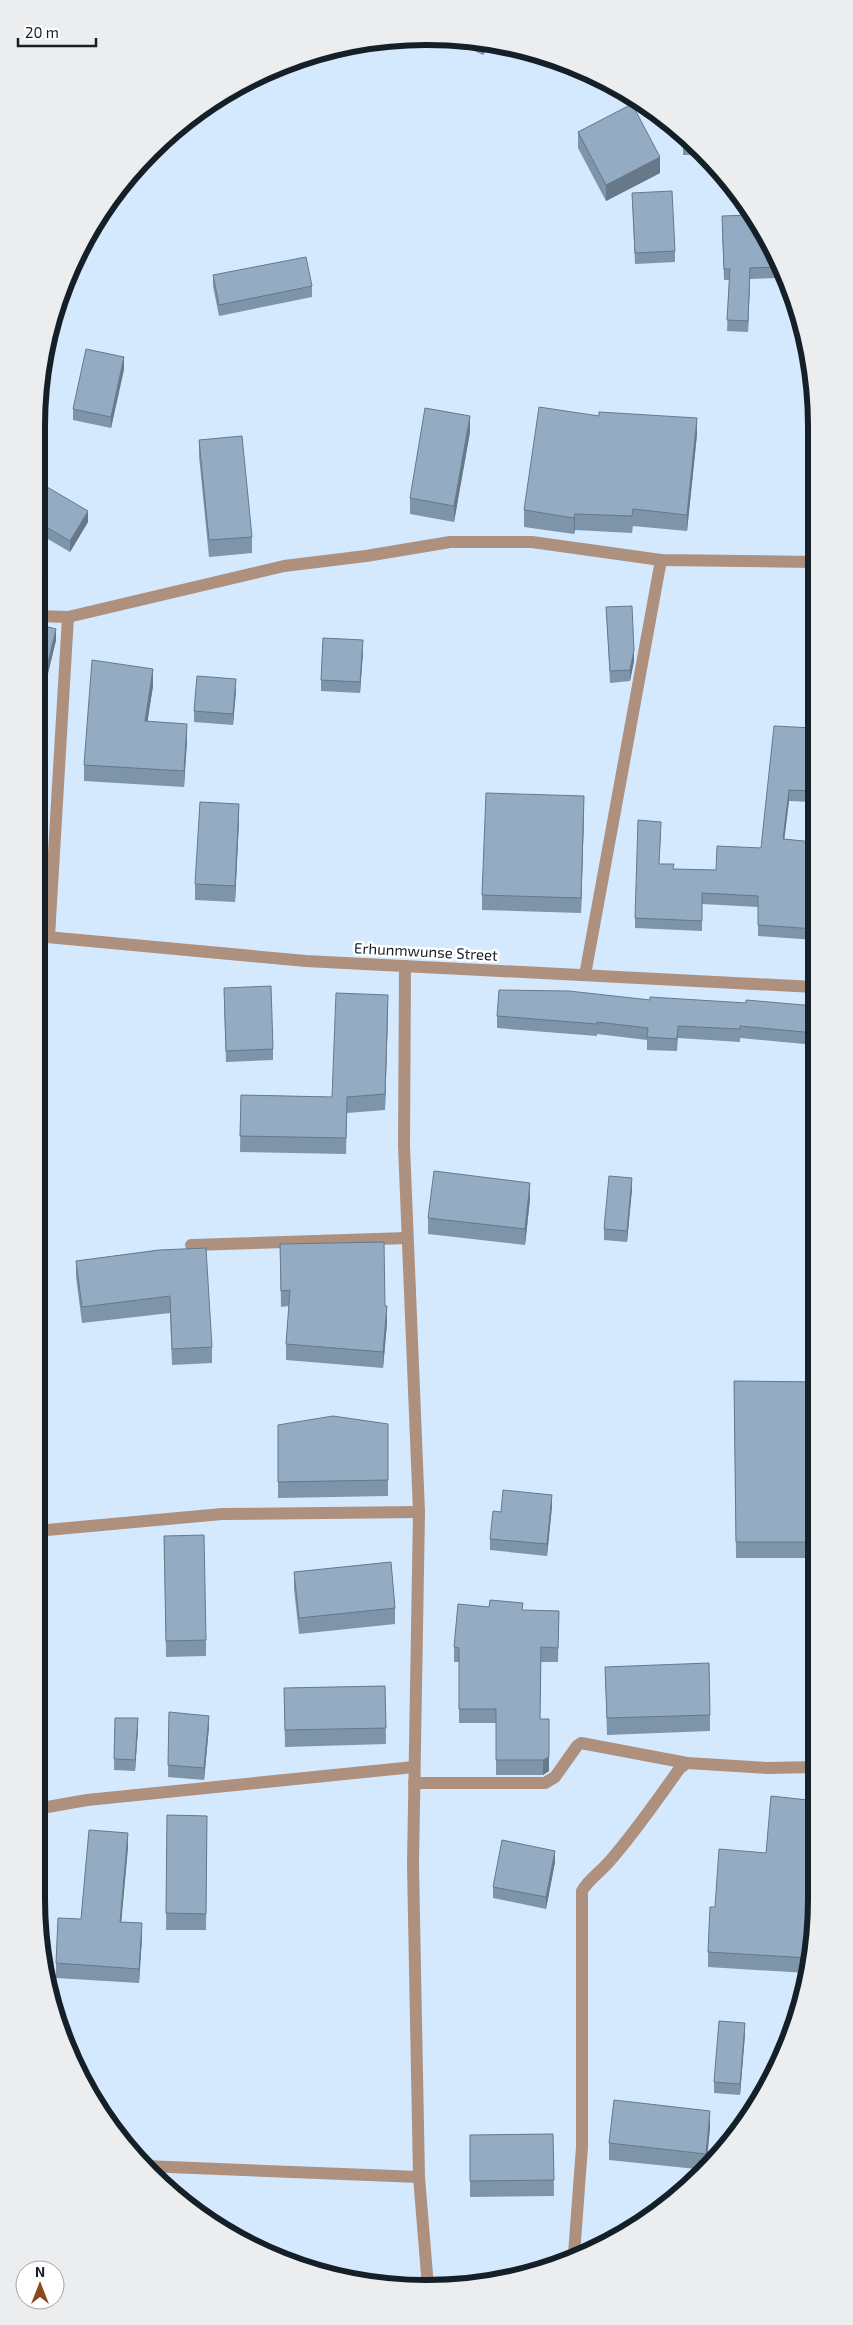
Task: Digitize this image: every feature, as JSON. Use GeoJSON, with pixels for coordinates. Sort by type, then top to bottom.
{"type":"FeatureCollection","features":[{"type":"Feature","properties":{"kind":"street"},"geometry":{"type":"LineString","coordinates":[[45,616],[68,617],[284,566],[366,556],[450,542],[532,542],[661,560],[808,562]]}},
{"type":"Feature","properties":{"kind":"street"},"geometry":{"type":"LineString","coordinates":[[585,975],[661,560]]}},
{"type":"Feature","properties":{"kind":"street"},"geometry":{"type":"LineString","coordinates":[[50,937],[68,617]]}},
{"type":"Feature","properties":{"kind":"street","name":"Erhunmwunse Street"},"geometry":{"type":"LineString","coordinates":[[45,937],[306,961],[808,987]]}},
{"type":"Feature","properties":{"kind":"street"},"geometry":{"type":"LineString","coordinates":[[405,966],[404,1146],[418,1512],[413,1864],[418,2177],[427,2280]]}},
{"type":"Feature","properties":{"kind":"street"},"geometry":{"type":"LineString","coordinates":[[191,1245],[407,1238]]}},
{"type":"Feature","properties":{"kind":"street"},"geometry":{"type":"LineString","coordinates":[[45,1530],[222,1514],[418,1512]]}},
{"type":"Feature","properties":{"kind":"street"},"geometry":{"type":"LineString","coordinates":[[414,1783],[544,1783],[555,1777],[581,1743],[687,1763],[767,1768],[808,1767]]}},
{"type":"Feature","properties":{"kind":"street"},"geometry":{"type":"LineString","coordinates":[[574,2250],[582,2147],[582,1891],[586,1884],[608,1864],[680,1768],[687,1763]]}},
{"type":"Feature","properties":{"kind":"street"},"geometry":{"type":"LineString","coordinates":[[45,1807],[87,1800],[414,1767]]}},
{"type":"Feature","properties":{"kind":"street"},"geometry":{"type":"LineString","coordinates":[[156,2166],[418,2177]]}},
{"type":"Feature","properties":{"kind":"building"},"geometry":{"type":"Polygon","coordinates":[[[631,105],[660,157],[606,185],[578,132],[631,105]]]}},
{"type":"Feature","properties":{"kind":"building"},"geometry":{"type":"Polygon","coordinates":[[[672,191],[675,251],[635,253],[632,193],[672,191]]]}},
{"type":"Feature","properties":{"kind":"building"},"geometry":{"type":"Polygon","coordinates":[[[744,215],[773,267],[750,268],[748,321],[727,320],[730,269],[724,269],[722,216],[744,215]]]}},
{"type":"Feature","properties":{"kind":"building"},"geometry":{"type":"Polygon","coordinates":[[[306,257],[312,286],[219,305],[213,275],[306,257]]]}},
{"type":"Feature","properties":{"kind":"building"},"geometry":{"type":"Polygon","coordinates":[[[86,349],[124,357],[111,417],[73,409],[86,349]]]}},
{"type":"Feature","properties":{"kind":"building"},"geometry":{"type":"Polygon","coordinates":[[[539,407],[599,416],[599,412],[697,418],[687,515],[633,509],[632,516],[575,514],[574,518],[524,510],[539,407]]]}},
{"type":"Feature","properties":{"kind":"building"},"geometry":{"type":"Polygon","coordinates":[[[425,408],[470,416],[454,506],[410,498],[425,408]]]}},
{"type":"Feature","properties":{"kind":"building"},"geometry":{"type":"Polygon","coordinates":[[[242,436],[252,537],[209,540],[199,440],[242,436]]]}},
{"type":"Feature","properties":{"kind":"building"},"geometry":{"type":"Polygon","coordinates":[[[45,486],[88,511],[70,541],[45,526],[45,486]]]}},
{"type":"Feature","properties":{"kind":"building"},"geometry":{"type":"Polygon","coordinates":[[[632,606],[634,650],[630,670],[610,671],[606,607],[632,606]]]}},
{"type":"Feature","properties":{"kind":"building"},"geometry":{"type":"Polygon","coordinates":[[[45,626],[56,629],[45,676],[45,626]]]}},
{"type":"Feature","properties":{"kind":"building"},"geometry":{"type":"Polygon","coordinates":[[[323,638],[363,640],[360,682],[321,680],[323,638]]]}},
{"type":"Feature","properties":{"kind":"building"},"geometry":{"type":"Polygon","coordinates":[[[92,660],[153,669],[145,721],[187,724],[184,771],[84,765],[92,660]]]}},
{"type":"Feature","properties":{"kind":"building"},"geometry":{"type":"Polygon","coordinates":[[[197,676],[236,679],[233,714],[194,711],[197,676]]]}},
{"type":"Feature","properties":{"kind":"building"},"geometry":{"type":"Polygon","coordinates":[[[774,726],[808,728],[808,791],[789,790],[783,839],[808,841],[808,929],[758,925],[758,896],[702,893],[702,921],[635,918],[638,820],[661,822],[659,864],[674,864],[673,869],[716,870],[717,846],[761,848],[774,726]]]}},
{"type":"Feature","properties":{"kind":"building"},"geometry":{"type":"Polygon","coordinates":[[[45,733],[46,733],[45,771],[45,733]]]}},
{"type":"Feature","properties":{"kind":"building"},"geometry":{"type":"Polygon","coordinates":[[[486,793],[584,796],[581,898],[482,895],[486,793]]]}},
{"type":"Feature","properties":{"kind":"building"},"geometry":{"type":"Polygon","coordinates":[[[200,802],[239,804],[235,886],[195,884],[200,802]]]}},
{"type":"Feature","properties":{"kind":"building"},"geometry":{"type":"Polygon","coordinates":[[[271,986],[273,1049],[226,1051],[224,988],[271,986]]]}},
{"type":"Feature","properties":{"kind":"building"},"geometry":{"type":"Polygon","coordinates":[[[499,990],[569,991],[650,1000],[650,997],[746,1003],[746,1000],[808,1005],[808,1032],[740,1026],[740,1029],[678,1026],[677,1039],[647,1037],[648,1028],[597,1022],[597,1024],[497,1016],[499,990]]]}},
{"type":"Feature","properties":{"kind":"building"},"geometry":{"type":"Polygon","coordinates":[[[336,993],[388,995],[385,1094],[347,1097],[346,1138],[240,1136],[241,1095],[332,1097],[336,993]]]}},
{"type":"Feature","properties":{"kind":"building"},"geometry":{"type":"Polygon","coordinates":[[[434,1171],[530,1183],[525,1229],[428,1218],[434,1171]]]}},
{"type":"Feature","properties":{"kind":"building"},"geometry":{"type":"Polygon","coordinates":[[[609,1176],[632,1178],[627,1231],[604,1229],[609,1176]]]}},
{"type":"Feature","properties":{"kind":"building"},"geometry":{"type":"Polygon","coordinates":[[[384,1242],[385,1306],[387,1306],[383,1352],[286,1344],[290,1290],[281,1291],[280,1244],[384,1242]]]}},
{"type":"Feature","properties":{"kind":"building"},"geometry":{"type":"Polygon","coordinates":[[[206,1248],[212,1347],[172,1349],[170,1296],[82,1307],[76,1261],[159,1250],[206,1248]]]}},
{"type":"Feature","properties":{"kind":"building"},"geometry":{"type":"Polygon","coordinates":[[[734,1381],[808,1382],[808,1542],[736,1542],[734,1381]]]}},
{"type":"Feature","properties":{"kind":"building"},"geometry":{"type":"Polygon","coordinates":[[[333,1416],[388,1424],[388,1480],[278,1482],[278,1425],[333,1416]]]}},
{"type":"Feature","properties":{"kind":"building"},"geometry":{"type":"Polygon","coordinates":[[[503,1490],[552,1495],[547,1544],[490,1539],[493,1511],[501,1512],[503,1490]]]}},
{"type":"Feature","properties":{"kind":"building"},"geometry":{"type":"Polygon","coordinates":[[[204,1535],[206,1640],[166,1641],[164,1536],[204,1535]]]}},
{"type":"Feature","properties":{"kind":"building"},"geometry":{"type":"Polygon","coordinates":[[[391,1562],[395,1608],[299,1618],[294,1572],[391,1562]]]}},
{"type":"Feature","properties":{"kind":"building"},"geometry":{"type":"Polygon","coordinates":[[[490,1600],[523,1603],[522,1610],[559,1611],[558,1648],[541,1647],[540,1719],[549,1719],[549,1757],[543,1760],[496,1760],[496,1709],[459,1709],[459,1648],[454,1647],[458,1604],[489,1607],[490,1600]]]}},
{"type":"Feature","properties":{"kind":"building"},"geometry":{"type":"Polygon","coordinates":[[[709,1663],[710,1715],[607,1718],[605,1667],[709,1663]]]}},
{"type":"Feature","properties":{"kind":"building"},"geometry":{"type":"Polygon","coordinates":[[[385,1686],[386,1728],[285,1730],[284,1688],[385,1686]]]}},
{"type":"Feature","properties":{"kind":"building"},"geometry":{"type":"Polygon","coordinates":[[[169,1712],[209,1716],[204,1768],[168,1765],[169,1712]]]}},
{"type":"Feature","properties":{"kind":"building"},"geometry":{"type":"Polygon","coordinates":[[[115,1718],[138,1718],[135,1760],[114,1759],[115,1718]]]}},
{"type":"Feature","properties":{"kind":"building"},"geometry":{"type":"Polygon","coordinates":[[[771,1796],[808,1800],[808,1898],[803,1958],[708,1952],[710,1907],[715,1907],[719,1849],[766,1853],[771,1796]]]}},
{"type":"Feature","properties":{"kind":"building"},"geometry":{"type":"Polygon","coordinates":[[[167,1815],[207,1816],[206,1914],[166,1913],[167,1815]]]}},
{"type":"Feature","properties":{"kind":"building"},"geometry":{"type":"Polygon","coordinates":[[[89,1830],[128,1833],[120,1922],[142,1923],[139,1969],[56,1963],[58,1918],[81,1919],[89,1830]]]}},
{"type":"Feature","properties":{"kind":"building"},"geometry":{"type":"Polygon","coordinates":[[[502,1840],[555,1851],[546,1897],[493,1887],[502,1840]]]}},
{"type":"Feature","properties":{"kind":"building"},"geometry":{"type":"Polygon","coordinates":[[[719,2021],[745,2023],[740,2084],[714,2082],[719,2021]]]}},
{"type":"Feature","properties":{"kind":"building"},"geometry":{"type":"Polygon","coordinates":[[[614,2100],[710,2111],[706,2154],[609,2143],[614,2100]]]}},
{"type":"Feature","properties":{"kind":"building"},"geometry":{"type":"Polygon","coordinates":[[[553,2134],[554,2180],[470,2181],[470,2135],[553,2134]]]}}]}
